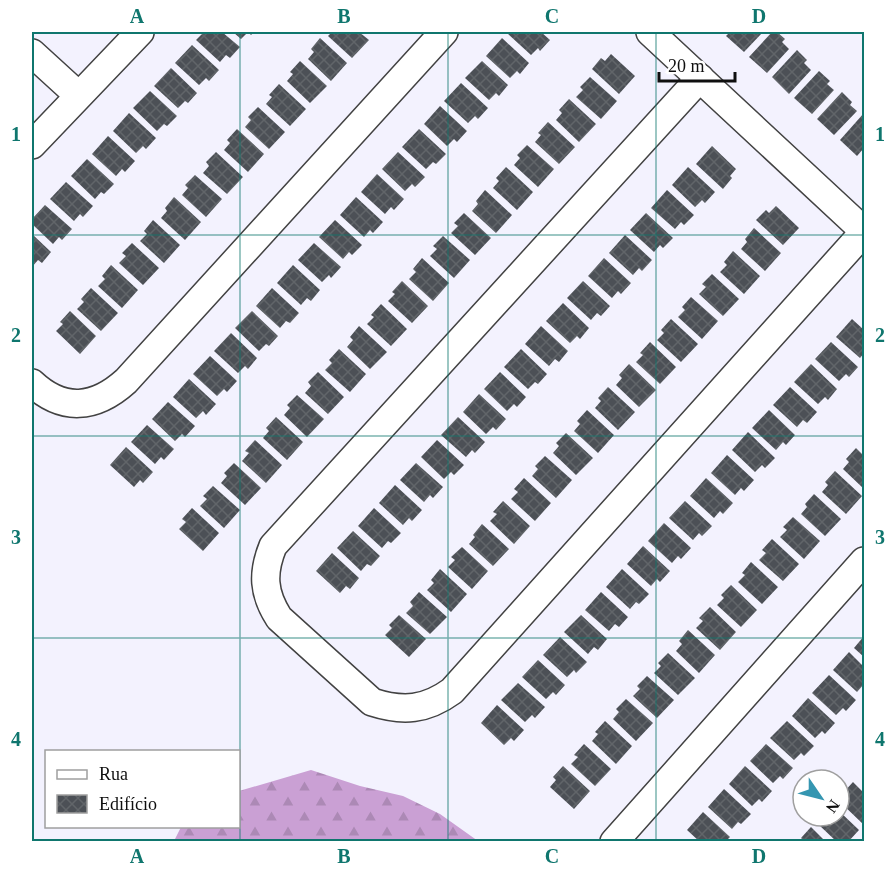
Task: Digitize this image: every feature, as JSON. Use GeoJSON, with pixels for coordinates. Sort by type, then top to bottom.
{"type":"FeatureCollection","features":[{"type":"Feature","properties":{"kind":"street"},"geometry":{"type":"LineString","coordinates":[[32,145],[140,32]]}},
{"type":"Feature","properties":{"kind":"street"},"geometry":{"type":"LineString","coordinates":[[32,383],[44,395],[73,404],[102,398],[115,391],[444,32]]}},
{"type":"Feature","properties":{"kind":"street"},"geometry":{"type":"LineString","coordinates":[[650,32],[700,78],[864,231],[452,691],[442,699],[417,708],[387,707],[372,702],[279,618],[272,606],[265,581],[267,563],[273,546],[700,78]]}},
{"type":"Feature","properties":{"kind":"street"},"geometry":{"type":"LineString","coordinates":[[32,53],[78,95]]}},
{"type":"Feature","properties":{"kind":"street"},"geometry":{"type":"LineString","coordinates":[[615,842],[864,561]]}},
{"type":"Feature","properties":{"kind":"green space"},"geometry":{"type":"Polygon","coordinates":[[[311,770],[360,786],[403,796],[440,814],[478,841],[174,841],[180,828],[240,828],[240,791],[311,770]]]}},
{"type":"Feature","properties":{"kind":"building"},"geometry":{"type":"Polygon","coordinates":[[[204,32],[222,32],[240,47],[230,58],[226,55],[220,62],[196,40],[204,32]]]}},
{"type":"Feature","properties":{"kind":"building"},"geometry":{"type":"Polygon","coordinates":[[[233,32],[248,32],[241,39],[233,32]]]}},
{"type":"Feature","properties":{"kind":"building"},"geometry":{"type":"Polygon","coordinates":[[[332,32],[359,32],[369,40],[352,58],[328,36],[332,32]]]}},
{"type":"Feature","properties":{"kind":"building"},"geometry":{"type":"Polygon","coordinates":[[[508,32],[541,32],[550,40],[540,51],[538,48],[531,55],[508,32]]]}},
{"type":"Feature","properties":{"kind":"building"},"geometry":{"type":"Polygon","coordinates":[[[730,32],[763,32],[744,52],[726,36],[730,32]]]}},
{"type":"Feature","properties":{"kind":"building"},"geometry":{"type":"Polygon","coordinates":[[[772,32],[777,32],[785,39],[782,42],[789,49],[767,73],[749,57],[772,32]]]}},
{"type":"Feature","properties":{"kind":"building"},"geometry":{"type":"Polygon","coordinates":[[[320,38],[347,63],[331,81],[308,59],[314,52],[311,49],[320,38]]]}},
{"type":"Feature","properties":{"kind":"building"},"geometry":{"type":"Polygon","coordinates":[[[502,38],[529,63],[520,74],[517,71],[510,78],[486,56],[502,38]]]}},
{"type":"Feature","properties":{"kind":"building"},"geometry":{"type":"Polygon","coordinates":[[[192,45],[219,70],[209,81],[206,78],[199,85],[175,63],[192,45]]]}},
{"type":"Feature","properties":{"kind":"building"},"geometry":{"type":"Polygon","coordinates":[[[797,50],[807,60],[804,63],[811,70],[789,94],[772,77],[797,50]]]}},
{"type":"Feature","properties":{"kind":"building"},"geometry":{"type":"Polygon","coordinates":[[[611,54],[635,76],[619,94],[592,69],[601,58],[605,61],[611,54]]]}},
{"type":"Feature","properties":{"kind":"building"},"geometry":{"type":"Polygon","coordinates":[[[300,61],[327,86],[310,103],[287,81],[293,74],[290,72],[300,61]]]}},
{"type":"Feature","properties":{"kind":"building"},"geometry":{"type":"Polygon","coordinates":[[[482,61],[508,85],[499,96],[496,93],[489,100],[465,78],[482,61]]]}},
{"type":"Feature","properties":{"kind":"building"},"geometry":{"type":"Polygon","coordinates":[[[171,68],[197,93],[188,103],[185,101],[178,108],[154,86],[171,68]]]}},
{"type":"Feature","properties":{"kind":"building"},"geometry":{"type":"Polygon","coordinates":[[[819,71],[830,81],[827,84],[834,90],[812,114],[794,98],[819,71]]]}},
{"type":"Feature","properties":{"kind":"building"},"geometry":{"type":"Polygon","coordinates":[[[590,77],[617,101],[601,119],[576,97],[583,90],[580,87],[590,77]]]}},
{"type":"Feature","properties":{"kind":"building"},"geometry":{"type":"Polygon","coordinates":[[[461,83],[488,108],[478,119],[475,116],[468,123],[444,101],[461,83]]]}},
{"type":"Feature","properties":{"kind":"building"},"geometry":{"type":"Polygon","coordinates":[[[279,84],[306,109],[290,126],[266,104],[272,97],[269,95],[279,84]]]}},
{"type":"Feature","properties":{"kind":"building"},"geometry":{"type":"Polygon","coordinates":[[[150,91],[177,116],[167,126],[164,124],[157,131],[133,108],[150,91]]]}},
{"type":"Feature","properties":{"kind":"building"},"geometry":{"type":"Polygon","coordinates":[[[842,92],[857,111],[834,135],[817,119],[842,92]]]}},
{"type":"Feature","properties":{"kind":"building"},"geometry":{"type":"Polygon","coordinates":[[[569,99],[596,124],[579,142],[556,120],[562,113],[559,110],[569,99]]]}},
{"type":"Feature","properties":{"kind":"building"},"geometry":{"type":"Polygon","coordinates":[[[440,106],[467,131],[457,142],[454,139],[447,146],[424,124],[440,106]]]}},
{"type":"Feature","properties":{"kind":"building"},"geometry":{"type":"Polygon","coordinates":[[[258,107],[285,132],[269,149],[245,127],[251,120],[248,117],[258,107]]]}},
{"type":"Feature","properties":{"kind":"building"},"geometry":{"type":"Polygon","coordinates":[[[129,113],[156,138],[146,149],[143,146],[136,153],[113,131],[129,113]]]}},
{"type":"Feature","properties":{"kind":"building"},"geometry":{"type":"Polygon","coordinates":[[[864,113],[864,148],[857,156],[840,140],[864,113]]]}},
{"type":"Feature","properties":{"kind":"building"},"geometry":{"type":"Polygon","coordinates":[[[548,122],[575,147],[559,164],[535,142],[541,135],[538,133],[548,122]]]}},
{"type":"Feature","properties":{"kind":"building"},"geometry":{"type":"Polygon","coordinates":[[[237,129],[264,154],[248,172],[224,150],[230,143],[227,140],[237,129]]]}},
{"type":"Feature","properties":{"kind":"building"},"geometry":{"type":"Polygon","coordinates":[[[419,129],[446,154],[436,164],[433,162],[426,169],[402,147],[419,129]]]}},
{"type":"Feature","properties":{"kind":"building"},"geometry":{"type":"Polygon","coordinates":[[[108,136],[135,161],[125,172],[122,169],[116,176],[92,154],[108,136]]]}},
{"type":"Feature","properties":{"kind":"building"},"geometry":{"type":"Polygon","coordinates":[[[527,145],[554,169],[538,187],[514,165],[520,158],[517,155],[527,145]]]}},
{"type":"Feature","properties":{"kind":"building"},"geometry":{"type":"Polygon","coordinates":[[[712,146],[736,169],[723,189],[696,164],[712,146]]]}},
{"type":"Feature","properties":{"kind":"building"},"geometry":{"type":"Polygon","coordinates":[[[216,152],[243,177],[227,194],[203,173],[209,166],[206,162],[216,152]]]}},
{"type":"Feature","properties":{"kind":"building"},"geometry":{"type":"Polygon","coordinates":[[[398,152],[425,177],[415,187],[412,184],[405,191],[382,169],[398,152]]]}},
{"type":"Feature","properties":{"kind":"building"},"geometry":{"type":"Polygon","coordinates":[[[87,159],[114,184],[95,199],[71,176],[87,159]]]}},
{"type":"Feature","properties":{"kind":"building"},"geometry":{"type":"Polygon","coordinates":[[[506,167],[533,192],[517,210],[493,188],[499,181],[496,178],[506,167]]]}},
{"type":"Feature","properties":{"kind":"building"},"geometry":{"type":"Polygon","coordinates":[[[688,167],[715,192],[705,203],[702,200],[695,207],[672,185],[688,167]]]}},
{"type":"Feature","properties":{"kind":"building"},"geometry":{"type":"Polygon","coordinates":[[[377,174],[404,199],[394,210],[391,207],[385,214],[361,192],[377,174]]]}},
{"type":"Feature","properties":{"kind":"building"},"geometry":{"type":"Polygon","coordinates":[[[195,175],[222,199],[206,217],[182,195],[188,188],[185,185],[195,175]]]}},
{"type":"Feature","properties":{"kind":"building"},"geometry":{"type":"Polygon","coordinates":[[[66,182],[93,206],[83,217],[80,214],[74,221],[50,199],[66,182]]]}},
{"type":"Feature","properties":{"kind":"building"},"geometry":{"type":"Polygon","coordinates":[[[485,190],[512,215],[496,233],[472,211],[478,204],[476,201],[485,190]]]}},
{"type":"Feature","properties":{"kind":"building"},"geometry":{"type":"Polygon","coordinates":[[[667,190],[694,215],[684,225],[681,222],[675,229],[651,208],[667,190]]]}},
{"type":"Feature","properties":{"kind":"building"},"geometry":{"type":"Polygon","coordinates":[[[174,197],[201,222],[185,240],[161,218],[167,211],[165,208],[174,197]]]}},
{"type":"Feature","properties":{"kind":"building"},"geometry":{"type":"Polygon","coordinates":[[[356,197],[383,222],[373,233],[370,230],[364,237],[340,215],[356,197]]]}},
{"type":"Feature","properties":{"kind":"building"},"geometry":{"type":"Polygon","coordinates":[[[45,205],[72,229],[62,240],[59,237],[53,244],[32,224],[32,219],[45,205]]]}},
{"type":"Feature","properties":{"kind":"building"},"geometry":{"type":"Polygon","coordinates":[[[776,206],[799,228],[783,245],[756,220],[766,210],[769,213],[776,206]]]}},
{"type":"Feature","properties":{"kind":"building"},"geometry":{"type":"Polygon","coordinates":[[[464,213],[491,238],[475,255],[451,233],[458,226],[454,223],[464,213]]]}},
{"type":"Feature","properties":{"kind":"building"},"geometry":{"type":"Polygon","coordinates":[[[646,213],[673,238],[663,248],[660,245],[654,252],[630,230],[646,213]]]}},
{"type":"Feature","properties":{"kind":"building"},"geometry":{"type":"Polygon","coordinates":[[[153,220],[180,245],[164,263],[140,241],[147,234],[144,231],[153,220]]]}},
{"type":"Feature","properties":{"kind":"building"},"geometry":{"type":"Polygon","coordinates":[[[335,220],[362,245],[352,255],[349,252],[343,259],[319,237],[335,220]]]}},
{"type":"Feature","properties":{"kind":"building"},"geometry":{"type":"Polygon","coordinates":[[[754,228],[781,253],[765,271],[741,249],[747,242],[745,239],[754,228]]]}},
{"type":"Feature","properties":{"kind":"building"},"geometry":{"type":"Polygon","coordinates":[[[32,234],[51,252],[42,263],[38,260],[32,267],[32,234]]]}},
{"type":"Feature","properties":{"kind":"building"},"geometry":{"type":"Polygon","coordinates":[[[625,235],[652,260],[642,271],[639,268],[633,275],[609,253],[625,235]]]}},
{"type":"Feature","properties":{"kind":"building"},"geometry":{"type":"Polygon","coordinates":[[[443,236],[470,260],[454,278],[430,256],[437,249],[433,246],[443,236]]]}},
{"type":"Feature","properties":{"kind":"building"},"geometry":{"type":"Polygon","coordinates":[[[132,243],[159,268],[143,285],[119,263],[126,256],[122,253],[132,243]]]}},
{"type":"Feature","properties":{"kind":"building"},"geometry":{"type":"Polygon","coordinates":[[[314,243],[341,267],[331,278],[329,275],[322,282],[298,260],[314,243]]]}},
{"type":"Feature","properties":{"kind":"building"},"geometry":{"type":"Polygon","coordinates":[[[733,251],[760,276],[744,294],[720,272],[727,265],[724,262],[733,251]]]}},
{"type":"Feature","properties":{"kind":"building"},"geometry":{"type":"Polygon","coordinates":[[[422,258],[449,283],[433,301],[409,279],[416,272],[413,269],[422,258]]]}},
{"type":"Feature","properties":{"kind":"building"},"geometry":{"type":"Polygon","coordinates":[[[604,258],[631,283],[621,294],[618,291],[612,298],[588,276],[604,258]]]}},
{"type":"Feature","properties":{"kind":"building"},"geometry":{"type":"Polygon","coordinates":[[[111,265],[138,290],[122,308],[98,286],[105,279],[102,276],[111,265]]]}},
{"type":"Feature","properties":{"kind":"building"},"geometry":{"type":"Polygon","coordinates":[[[293,265],[320,290],[311,301],[307,298],[301,305],[277,283],[293,265]]]}},
{"type":"Feature","properties":{"kind":"building"},"geometry":{"type":"Polygon","coordinates":[[[712,274],[739,299],[723,316],[699,294],[706,287],[702,284],[712,274]]]}},
{"type":"Feature","properties":{"kind":"building"},"geometry":{"type":"Polygon","coordinates":[[[402,281],[428,306],[412,323],[388,301],[395,294],[392,292],[402,281]]]}},
{"type":"Feature","properties":{"kind":"building"},"geometry":{"type":"Polygon","coordinates":[[[583,281],[610,306],[601,316],[597,313],[591,320],[567,298],[583,281]]]}},
{"type":"Feature","properties":{"kind":"building"},"geometry":{"type":"Polygon","coordinates":[[[91,288],[118,313],[101,331],[77,309],[84,302],[81,299],[91,288]]]}},
{"type":"Feature","properties":{"kind":"building"},"geometry":{"type":"Polygon","coordinates":[[[272,288],[299,313],[290,323],[286,321],[280,328],[256,306],[272,288]]]}},
{"type":"Feature","properties":{"kind":"building"},"geometry":{"type":"Polygon","coordinates":[[[691,297],[718,321],[702,339],[678,317],[685,310],[682,307],[691,297]]]}},
{"type":"Feature","properties":{"kind":"building"},"geometry":{"type":"Polygon","coordinates":[[[563,303],[589,328],[580,339],[577,336],[570,343],[546,321],[563,303]]]}},
{"type":"Feature","properties":{"kind":"building"},"geometry":{"type":"Polygon","coordinates":[[[381,304],[407,329],[391,346],[367,324],[374,317],[371,315],[381,304]]]}},
{"type":"Feature","properties":{"kind":"building"},"geometry":{"type":"Polygon","coordinates":[[[70,311],[96,336],[80,354],[56,331],[63,324],[60,322],[70,311]]]}},
{"type":"Feature","properties":{"kind":"building"},"geometry":{"type":"Polygon","coordinates":[[[252,311],[278,336],[269,346],[266,344],[259,351],[235,328],[252,311]]]}},
{"type":"Feature","properties":{"kind":"building"},"geometry":{"type":"Polygon","coordinates":[[[671,319],[698,344],[681,362],[657,340],[664,333],[661,330],[671,319]]]}},
{"type":"Feature","properties":{"kind":"building"},"geometry":{"type":"Polygon","coordinates":[[[852,319],[864,330],[864,353],[860,358],[836,337],[852,319]]]}},
{"type":"Feature","properties":{"kind":"building"},"geometry":{"type":"Polygon","coordinates":[[[359,326],[387,352],[370,369],[347,347],[353,340],[350,337],[359,326]]]}},
{"type":"Feature","properties":{"kind":"building"},"geometry":{"type":"Polygon","coordinates":[[[541,326],[568,351],[559,362],[555,359],[549,366],[525,344],[541,326]]]}},
{"type":"Feature","properties":{"kind":"building"},"geometry":{"type":"Polygon","coordinates":[[[231,333],[257,358],[248,369],[245,366],[238,373],[214,351],[231,333]]]}},
{"type":"Feature","properties":{"kind":"building"},"geometry":{"type":"Polygon","coordinates":[[[650,342],[676,367],[660,384],[636,362],[643,355],[640,353],[650,342]]]}},
{"type":"Feature","properties":{"kind":"building"},"geometry":{"type":"Polygon","coordinates":[[[831,342],[858,367],[849,377],[846,374],[839,381],[815,359],[831,342]]]}},
{"type":"Feature","properties":{"kind":"building"},"geometry":{"type":"Polygon","coordinates":[[[339,349],[366,374],[350,392],[325,370],[332,363],[329,360],[339,349]]]}},
{"type":"Feature","properties":{"kind":"building"},"geometry":{"type":"Polygon","coordinates":[[[521,349],[547,374],[538,384],[535,382],[528,389],[504,367],[521,349]]]}},
{"type":"Feature","properties":{"kind":"building"},"geometry":{"type":"Polygon","coordinates":[[[210,356],[237,381],[227,392],[224,389],[217,396],[193,374],[210,356]]]}},
{"type":"Feature","properties":{"kind":"building"},"geometry":{"type":"Polygon","coordinates":[[[629,364],[656,390],[639,407],[616,385],[622,378],[619,375],[629,364]]]}},
{"type":"Feature","properties":{"kind":"building"},"geometry":{"type":"Polygon","coordinates":[[[811,364],[837,389],[828,400],[825,397],[818,404],[794,382],[811,364]]]}},
{"type":"Feature","properties":{"kind":"building"},"geometry":{"type":"Polygon","coordinates":[[[318,372],[344,397],[328,414],[305,393],[311,386],[308,382],[318,372]]]}},
{"type":"Feature","properties":{"kind":"building"},"geometry":{"type":"Polygon","coordinates":[[[500,372],[526,397],[517,407],[514,404],[507,411],[484,389],[500,372]]]}},
{"type":"Feature","properties":{"kind":"building"},"geometry":{"type":"Polygon","coordinates":[[[189,379],[216,404],[206,415],[203,411],[196,418],[173,397],[189,379]]]}},
{"type":"Feature","properties":{"kind":"building"},"geometry":{"type":"Polygon","coordinates":[[[608,387],[635,412],[618,430],[595,408],[601,401],[598,398],[608,387]]]}},
{"type":"Feature","properties":{"kind":"building"},"geometry":{"type":"Polygon","coordinates":[[[790,387],[817,412],[807,423],[803,420],[797,427],[773,405],[790,387]]]}},
{"type":"Feature","properties":{"kind":"building"},"geometry":{"type":"Polygon","coordinates":[[[479,394],[506,419],[496,430],[493,427],[486,434],[463,412],[479,394]]]}},
{"type":"Feature","properties":{"kind":"building"},"geometry":{"type":"Polygon","coordinates":[[[297,395],[324,419],[307,437],[284,415],[290,408],[287,405],[297,395]]]}},
{"type":"Feature","properties":{"kind":"building"},"geometry":{"type":"Polygon","coordinates":[[[168,402],[195,426],[185,437],[182,434],[175,441],[152,419],[168,402]]]}},
{"type":"Feature","properties":{"kind":"building"},"geometry":{"type":"Polygon","coordinates":[[[587,410],[614,435],[598,453],[574,431],[580,424],[577,421],[587,410]]]}},
{"type":"Feature","properties":{"kind":"building"},"geometry":{"type":"Polygon","coordinates":[[[769,410],[795,435],[786,445],[783,442],[776,450],[752,428],[769,410]]]}},
{"type":"Feature","properties":{"kind":"building"},"geometry":{"type":"Polygon","coordinates":[[[276,417],[303,442],[287,460],[263,438],[269,431],[266,428],[276,417]]]}},
{"type":"Feature","properties":{"kind":"building"},"geometry":{"type":"Polygon","coordinates":[[[458,417],[485,442],[475,453],[472,450],[466,457],[441,435],[458,417]]]}},
{"type":"Feature","properties":{"kind":"building"},"geometry":{"type":"Polygon","coordinates":[[[147,425],[174,449],[164,460],[161,457],[155,464],[131,442],[147,425]]]}},
{"type":"Feature","properties":{"kind":"building"},"geometry":{"type":"Polygon","coordinates":[[[748,432],[775,458],[765,468],[762,465],[755,472],[732,450],[748,432]]]}},
{"type":"Feature","properties":{"kind":"building"},"geometry":{"type":"Polygon","coordinates":[[[566,433],[593,458],[576,475],[553,453],[559,446],[556,443],[566,433]]]}},
{"type":"Feature","properties":{"kind":"building"},"geometry":{"type":"Polygon","coordinates":[[[255,440],[282,465],[266,483],[242,461],[249,453],[245,451],[255,440]]]}},
{"type":"Feature","properties":{"kind":"building"},"geometry":{"type":"Polygon","coordinates":[[[437,440],[464,465],[454,475],[451,472],[444,479],[421,457],[437,440]]]}},
{"type":"Feature","properties":{"kind":"building"},"geometry":{"type":"Polygon","coordinates":[[[126,447],[153,472],[143,483],[140,480],[134,487],[110,465],[126,447]]]}},
{"type":"Feature","properties":{"kind":"building"},"geometry":{"type":"Polygon","coordinates":[[[856,448],[864,456],[864,489],[843,469],[849,462],[846,459],[856,448]]]}},
{"type":"Feature","properties":{"kind":"building"},"geometry":{"type":"Polygon","coordinates":[[[727,455],[754,480],[744,491],[741,488],[735,495],[711,473],[727,455]]]}},
{"type":"Feature","properties":{"kind":"building"},"geometry":{"type":"Polygon","coordinates":[[[545,456],[572,480],[556,498],[532,476],[538,469],[535,466],[545,456]]]}},
{"type":"Feature","properties":{"kind":"building"},"geometry":{"type":"Polygon","coordinates":[[[234,463],[261,488],[245,505],[221,483],[227,476],[224,473],[234,463]]]}},
{"type":"Feature","properties":{"kind":"building"},"geometry":{"type":"Polygon","coordinates":[[[416,463],[443,487],[433,498],[430,495],[424,502],[400,480],[416,463]]]}},
{"type":"Feature","properties":{"kind":"building"},"geometry":{"type":"Polygon","coordinates":[[[835,471],[862,496],[846,514],[822,492],[828,485],[825,482],[835,471]]]}},
{"type":"Feature","properties":{"kind":"building"},"geometry":{"type":"Polygon","coordinates":[[[524,478],[551,503],[535,521],[511,499],[518,492],[514,489],[524,478]]]}},
{"type":"Feature","properties":{"kind":"building"},"geometry":{"type":"Polygon","coordinates":[[[706,478],[733,503],[723,514],[720,511],[714,518],[690,496],[706,478]]]}},
{"type":"Feature","properties":{"kind":"building"},"geometry":{"type":"Polygon","coordinates":[[[395,485],[422,510],[412,521],[409,518],[403,525],[379,503],[395,485]]]}},
{"type":"Feature","properties":{"kind":"building"},"geometry":{"type":"Polygon","coordinates":[[[213,486],[240,510],[224,528],[200,506],[207,499],[203,496],[213,486]]]}},
{"type":"Feature","properties":{"kind":"building"},"geometry":{"type":"Polygon","coordinates":[[[814,494],[841,519],[825,536],[801,514],[807,507],[805,504],[814,494]]]}},
{"type":"Feature","properties":{"kind":"building"},"geometry":{"type":"Polygon","coordinates":[[[503,501],[530,526],[514,544],[490,521],[497,514],[493,512],[503,501]]]}},
{"type":"Feature","properties":{"kind":"building"},"geometry":{"type":"Polygon","coordinates":[[[685,501],[712,526],[702,536],[699,533],[693,540],[669,518],[685,501]]]}},
{"type":"Feature","properties":{"kind":"building"},"geometry":{"type":"Polygon","coordinates":[[[192,508],[219,533],[203,551],[179,529],[186,522],[182,519],[192,508]]]}},
{"type":"Feature","properties":{"kind":"building"},"geometry":{"type":"Polygon","coordinates":[[[374,508],[401,533],[382,548],[358,526],[374,508]]]}},
{"type":"Feature","properties":{"kind":"building"},"geometry":{"type":"Polygon","coordinates":[[[793,517],[820,541],[804,559],[780,537],[787,530],[783,527],[793,517]]]}},
{"type":"Feature","properties":{"kind":"building"},"geometry":{"type":"Polygon","coordinates":[[[664,523],[691,548],[681,559],[678,556],[672,563],[648,541],[664,523]]]}},
{"type":"Feature","properties":{"kind":"building"},"geometry":{"type":"Polygon","coordinates":[[[482,524],[509,549],[493,566],[469,544],[482,524]]]}},
{"type":"Feature","properties":{"kind":"building"},"geometry":{"type":"Polygon","coordinates":[[[353,531],[380,556],[371,566],[367,564],[361,571],[337,548],[353,531]]]}},
{"type":"Feature","properties":{"kind":"building"},"geometry":{"type":"Polygon","coordinates":[[[772,539],[799,564],[783,581],[759,560],[766,553],[762,550],[772,539]]]}},
{"type":"Feature","properties":{"kind":"building"},"geometry":{"type":"Polygon","coordinates":[[[643,546],[670,571],[660,582],[657,579],[651,586],[627,564],[643,546]]]}},
{"type":"Feature","properties":{"kind":"building"},"geometry":{"type":"Polygon","coordinates":[[[462,547],[488,571],[472,589],[448,567],[455,560],[451,557],[462,547]]]}},
{"type":"Feature","properties":{"kind":"building"},"geometry":{"type":"Polygon","coordinates":[[[332,553],[359,578],[350,589],[346,586],[340,593],[316,571],[332,553]]]}},
{"type":"Feature","properties":{"kind":"building"},"geometry":{"type":"Polygon","coordinates":[[[751,562],[778,587],[762,604],[738,582],[745,575],[742,573],[751,562]]]}},
{"type":"Feature","properties":{"kind":"building"},"geometry":{"type":"Polygon","coordinates":[[[440,569],[467,594],[451,612],[427,590],[434,583],[431,580],[440,569]]]}},
{"type":"Feature","properties":{"kind":"building"},"geometry":{"type":"Polygon","coordinates":[[[622,569],[649,594],[630,609],[606,587],[622,569]]]}},
{"type":"Feature","properties":{"kind":"building"},"geometry":{"type":"Polygon","coordinates":[[[731,585],[757,610],[741,627],[717,605],[724,598],[721,595],[731,585]]]}},
{"type":"Feature","properties":{"kind":"building"},"geometry":{"type":"Polygon","coordinates":[[[419,592],[447,617],[430,634],[406,613],[413,606],[410,602],[419,592]]]}},
{"type":"Feature","properties":{"kind":"building"},"geometry":{"type":"Polygon","coordinates":[[[601,592],[628,617],[619,627],[615,624],[609,631],[585,610],[601,592]]]}},
{"type":"Feature","properties":{"kind":"building"},"geometry":{"type":"Polygon","coordinates":[[[710,607],[736,632],[720,650],[696,628],[703,621],[699,618],[710,607]]]}},
{"type":"Feature","properties":{"kind":"building"},"geometry":{"type":"Polygon","coordinates":[[[399,615],[426,639],[409,657],[385,635],[392,628],[389,625],[399,615]]]}},
{"type":"Feature","properties":{"kind":"building"},"geometry":{"type":"Polygon","coordinates":[[[581,615],[607,639],[598,650],[594,647],[588,654],[564,632],[581,615]]]}},
{"type":"Feature","properties":{"kind":"building"},"geometry":{"type":"Polygon","coordinates":[[[688,630],[715,655],[699,673],[676,651],[682,644],[679,641],[688,630]]]}},
{"type":"Feature","properties":{"kind":"building"},"geometry":{"type":"Polygon","coordinates":[[[864,636],[864,657],[854,648],[864,636]]]}},
{"type":"Feature","properties":{"kind":"building"},"geometry":{"type":"Polygon","coordinates":[[[560,637],[587,662],[576,673],[574,670],[567,677],[543,655],[560,637]]]}},
{"type":"Feature","properties":{"kind":"building"},"geometry":{"type":"Polygon","coordinates":[[[849,652],[864,667],[864,684],[857,692],[833,670],[849,652]]]}},
{"type":"Feature","properties":{"kind":"building"},"geometry":{"type":"Polygon","coordinates":[[[668,653],[695,678],[678,695],[654,673],[661,666],[658,663],[668,653]]]}},
{"type":"Feature","properties":{"kind":"building"},"geometry":{"type":"Polygon","coordinates":[[[538,660],[565,685],[556,695],[553,692],[546,699],[522,677],[538,660]]]}},
{"type":"Feature","properties":{"kind":"building"},"geometry":{"type":"Polygon","coordinates":[[[829,675],[856,700],[846,711],[843,708],[836,715],[812,693],[829,675]]]}},
{"type":"Feature","properties":{"kind":"building"},"geometry":{"type":"Polygon","coordinates":[[[647,676],[674,700],[657,718],[633,696],[640,689],[637,686],[647,676]]]}},
{"type":"Feature","properties":{"kind":"building"},"geometry":{"type":"Polygon","coordinates":[[[518,683],[545,707],[535,718],[532,715],[525,722],[501,700],[518,683]]]}},
{"type":"Feature","properties":{"kind":"building"},"geometry":{"type":"Polygon","coordinates":[[[808,698],[835,723],[825,734],[822,731],[815,738],[792,716],[808,698]]]}},
{"type":"Feature","properties":{"kind":"building"},"geometry":{"type":"Polygon","coordinates":[[[626,699],[653,723],[636,741],[613,719],[619,712],[616,709],[626,699]]]}},
{"type":"Feature","properties":{"kind":"building"},"geometry":{"type":"Polygon","coordinates":[[[497,705],[524,730],[514,741],[511,738],[504,745],[481,723],[497,705]]]}},
{"type":"Feature","properties":{"kind":"building"},"geometry":{"type":"Polygon","coordinates":[[[605,721],[632,746],[616,764],[592,741],[598,734],[595,732],[605,721]]]}},
{"type":"Feature","properties":{"kind":"building"},"geometry":{"type":"Polygon","coordinates":[[[787,721],[814,746],[804,756],[801,753],[794,760],[770,738],[787,721]]]}},
{"type":"Feature","properties":{"kind":"building"},"geometry":{"type":"Polygon","coordinates":[[[584,744],[611,769],[595,786],[571,764],[578,757],[574,755],[584,744]]]}},
{"type":"Feature","properties":{"kind":"building"},"geometry":{"type":"Polygon","coordinates":[[[766,744],[793,768],[783,779],[780,776],[773,783],[750,761],[766,744]]]}},
{"type":"Feature","properties":{"kind":"building"},"geometry":{"type":"Polygon","coordinates":[[[563,766],[590,791],[574,809],[550,787],[556,780],[553,777],[563,766]]]}},
{"type":"Feature","properties":{"kind":"building"},"geometry":{"type":"Polygon","coordinates":[[[745,766],[772,791],[762,802],[759,799],[752,806],[729,784],[745,766]]]}},
{"type":"Feature","properties":{"kind":"building"},"geometry":{"type":"Polygon","coordinates":[[[853,782],[864,793],[864,825],[851,813],[851,784],[853,782]]]}},
{"type":"Feature","properties":{"kind":"building"},"geometry":{"type":"Polygon","coordinates":[[[724,789],[751,814],[732,829],[708,807],[724,789]]]}},
{"type":"Feature","properties":{"kind":"building"},"geometry":{"type":"Polygon","coordinates":[[[703,812],[730,837],[725,842],[700,842],[687,830],[703,812]]]}},
{"type":"Feature","properties":{"kind":"building"},"geometry":{"type":"Polygon","coordinates":[[[851,822],[859,830],[848,842],[837,842],[822,828],[851,828],[851,822]]]}},
{"type":"Feature","properties":{"kind":"building"},"geometry":{"type":"Polygon","coordinates":[[[812,828],[826,842],[805,842],[801,838],[812,828]]]}}]}
